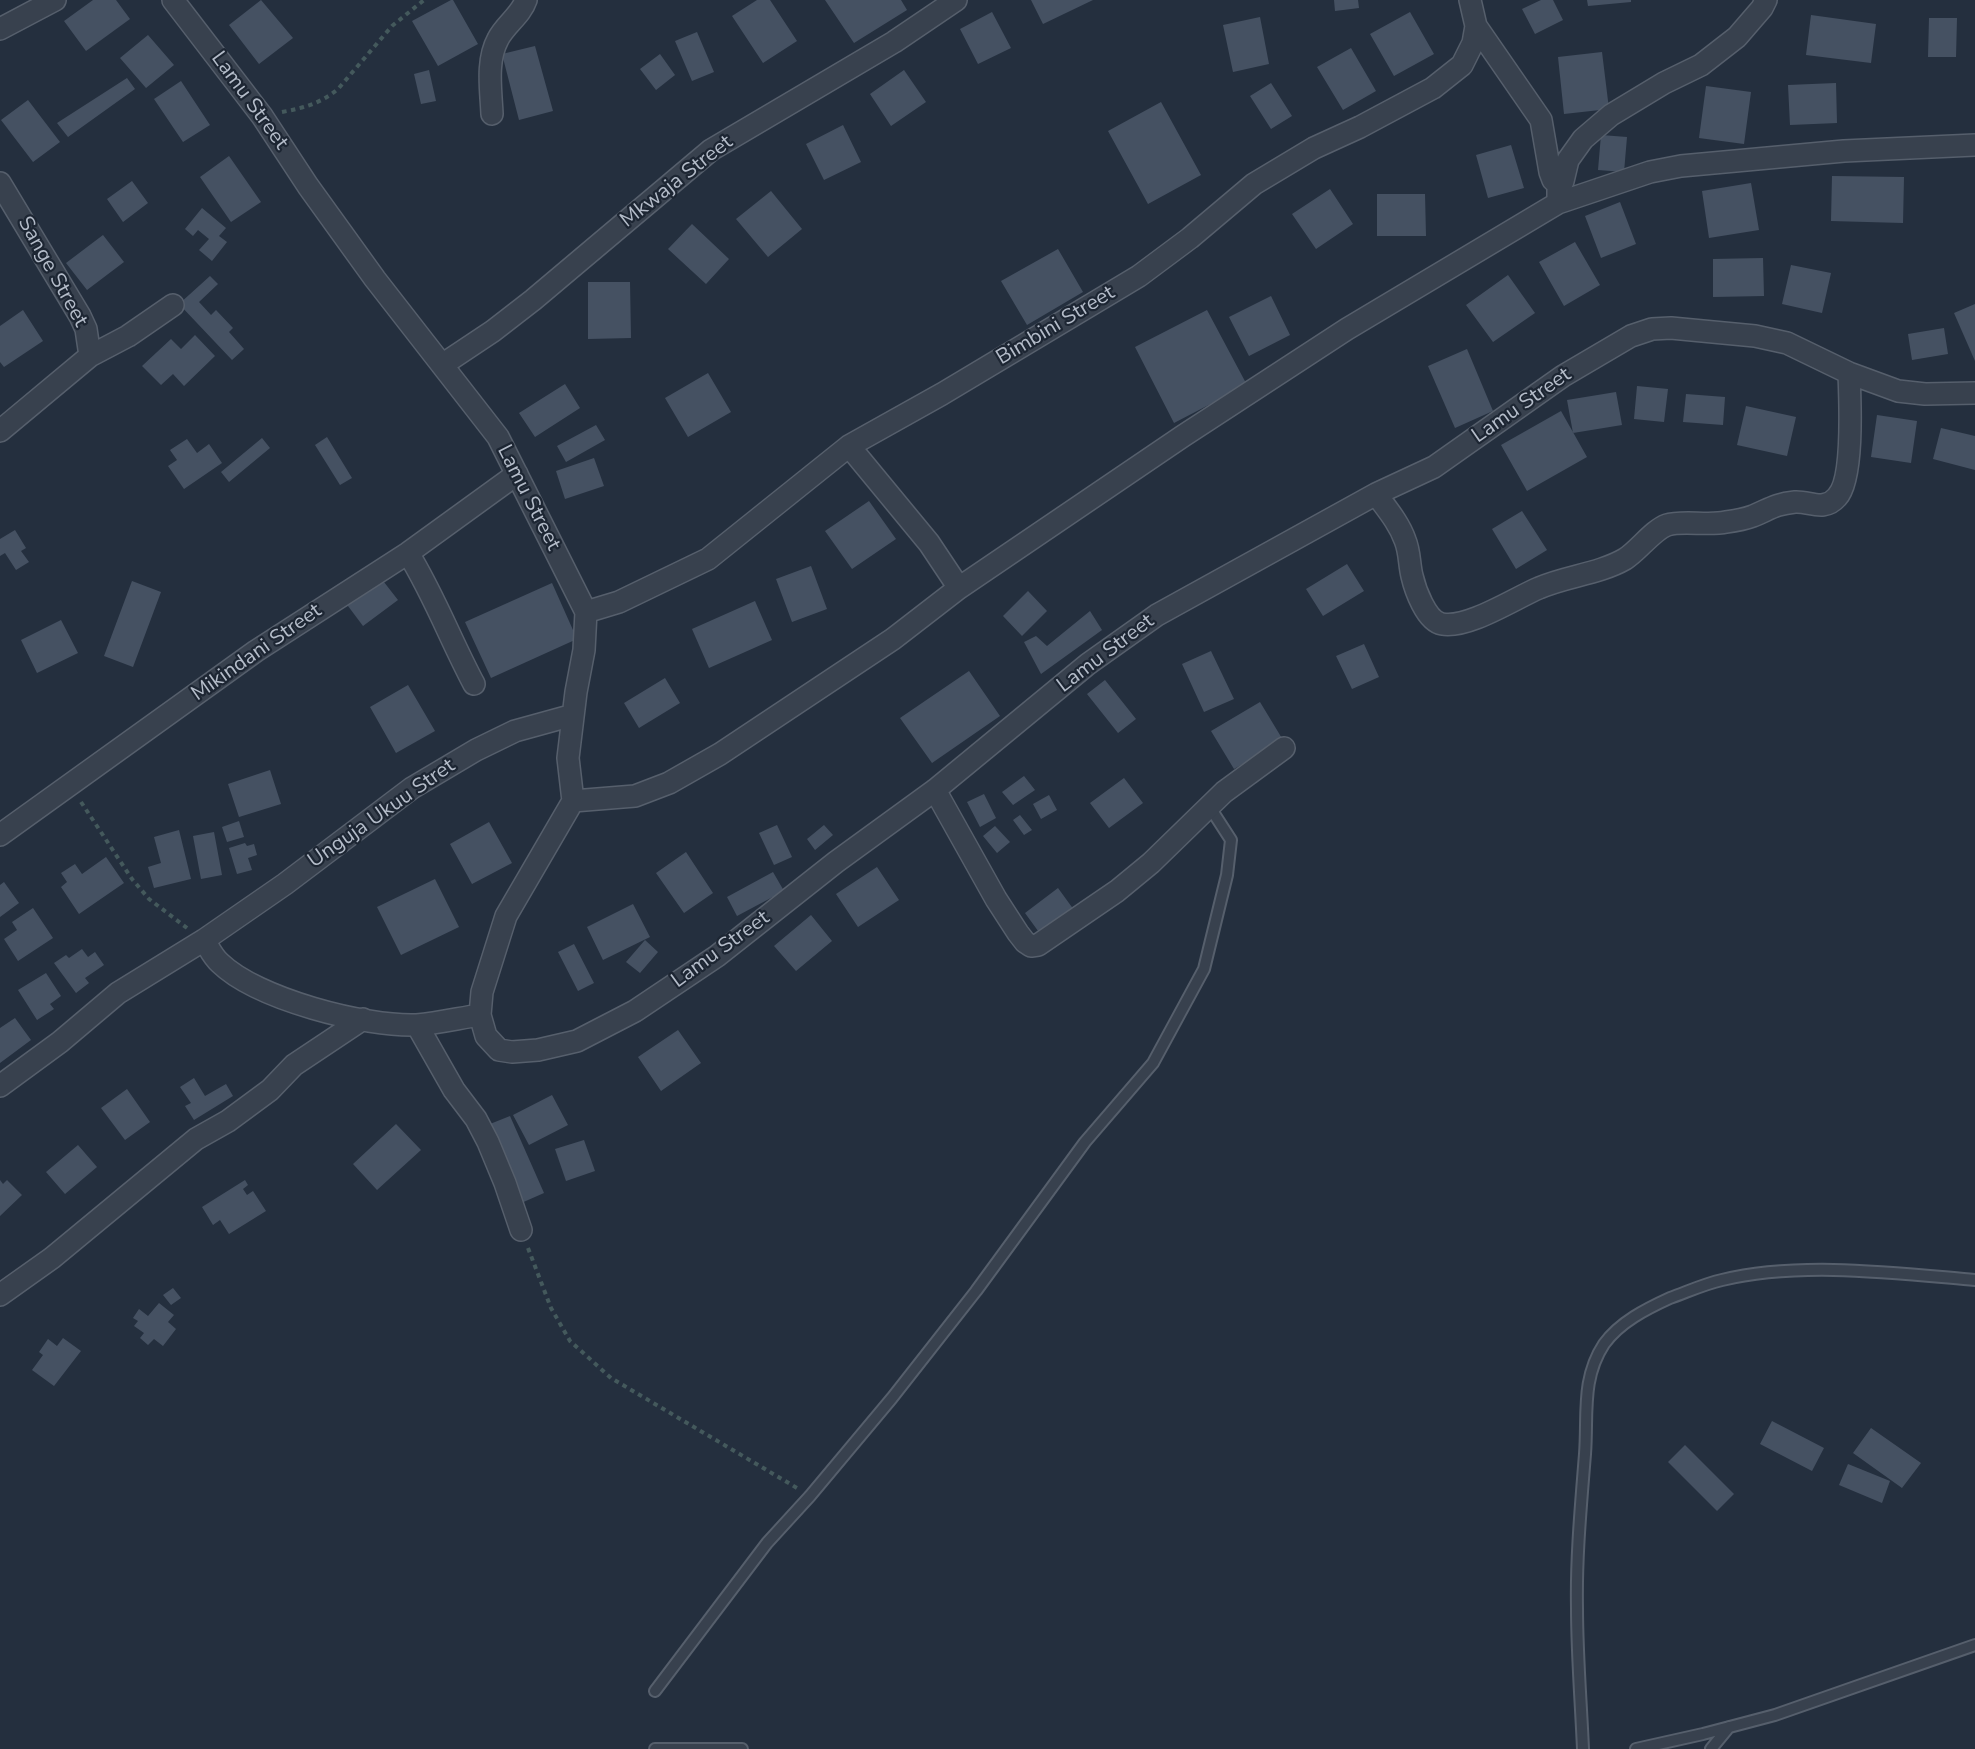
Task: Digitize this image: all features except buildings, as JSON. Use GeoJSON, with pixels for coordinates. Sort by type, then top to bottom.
{"type":"FeatureCollection","features":[{"type":"Feature","properties":{"kind":"street"},"geometry":{"type":"LineString","coordinates":[[0,29],[55,0]]}},
{"type":"Feature","properties":{"kind":"street","name":"Lamu Street"},"geometry":{"type":"LineString","coordinates":[[173,0],[262,116],[308,186],[375,279],[498,437],[586,612],[584,650],[568,758],[573,801]]}},
{"type":"Feature","properties":{"kind":"street"},"geometry":{"type":"LineString","coordinates":[[492,114],[490,72],[494,50],[498,38],[526,0]]}},
{"type":"Feature","properties":{"kind":"street","name":"Mkwaja Street"},"geometry":{"type":"LineString","coordinates":[[442,365],[493,331],[533,300],[711,150],[894,42],[956,0]]}},
{"type":"Feature","properties":{"kind":"street"},"geometry":{"type":"LineString","coordinates":[[1470,0],[1476,26],[1541,120],[1550,172],[1558,193]]}},
{"type":"Feature","properties":{"kind":"street"},"geometry":{"type":"LineString","coordinates":[[1558,193],[1568,160],[1583,138],[1611,115],[1664,83],[1701,65],[1737,37],[1766,0]]}},
{"type":"Feature","properties":{"kind":"street","name":"Bimbini Street"},"geometry":{"type":"LineString","coordinates":[[586,612],[619,602],[708,559],[849,446],[942,394],[1130,282],[1190,238],[1254,184],[1314,148],[1360,127],[1433,88],[1462,65],[1473,43],[1476,26]]}},
{"type":"Feature","properties":{"kind":"street"},"geometry":{"type":"LineString","coordinates":[[204,940],[218,962],[232,973],[288,1002],[317,1010],[363,1019],[417,1025],[480,1015],[482,992],[506,916],[573,801],[635,796],[669,783],[720,754],[893,639],[959,588],[1183,436],[1558,193],[1681,166],[1844,151],[1975,145]]}},
{"type":"Feature","properties":{"kind":"street","name":"Sange Street"},"geometry":{"type":"LineString","coordinates":[[0,183],[80,316],[86,329],[90,357],[0,431]]}},
{"type":"Feature","properties":{"kind":"street"},"geometry":{"type":"LineString","coordinates":[[90,357],[128,336],[173,305]]}},
{"type":"Feature","properties":{"kind":"street","name":"Lamu Street"},"geometry":{"type":"LineString","coordinates":[[480,1015],[486,1036],[499,1050],[512,1052],[538,1050],[577,1041],[635,1011],[717,956],[836,862],[935,790],[1088,664],[1157,615],[1376,494],[1434,467],[1563,376],[1631,336],[1652,329],[1671,328],[1730,333],[1787,343],[1849,373],[1898,391],[1925,394],[1975,393]]}},
{"type":"Feature","properties":{"kind":"street"},"geometry":{"type":"LineString","coordinates":[[1376,494],[1406,540],[1411,574],[1417,594],[1432,619],[1442,624],[1456,623],[1483,615],[1539,588],[1625,559],[1667,525],[1725,523],[1753,516],[1777,504],[1799,502],[1810,506],[1828,505],[1838,497],[1844,484],[1851,417],[1849,373]]}},
{"type":"Feature","properties":{"kind":"street"},"geometry":{"type":"LineString","coordinates":[[849,446],[929,543],[959,588]]}},
{"type":"Feature","properties":{"kind":"street","name":"Mikindani Street"},"geometry":{"type":"LineString","coordinates":[[0,835],[256,651],[408,553],[517,474]]}},
{"type":"Feature","properties":{"kind":"street"},"geometry":{"type":"LineString","coordinates":[[408,553],[426,582],[452,642],[474,684]]}},
{"type":"Feature","properties":{"kind":"street","name":"Unguja Ukuu Stret"},"geometry":{"type":"LineString","coordinates":[[0,1086],[60,1042],[118,993],[204,940],[285,884],[412,788],[476,750],[515,731],[573,715]]}},
{"type":"Feature","properties":{"kind":"street"},"geometry":{"type":"LineString","coordinates":[[935,790],[996,899],[1018,933],[1031,946],[1050,938],[1117,891],[1151,863],[1224,792],[1284,748]]}},
{"type":"Feature","properties":{"kind":"street"},"geometry":{"type":"LineString","coordinates":[[0,1295],[52,1258],[196,1139],[228,1121],[270,1090],[294,1065],[363,1019]]}},
{"type":"Feature","properties":{"kind":"street"},"geometry":{"type":"LineString","coordinates":[[417,1025],[460,1100],[476,1119],[488,1142],[521,1230]]}},
{"type":"Feature","properties":{"kind":"lane"},"geometry":{"type":"LineString","coordinates":[[655,1691],[767,1543],[810,1496],[892,1398],[976,1292],[1085,1142],[1153,1063],[1204,969],[1227,875],[1231,840],[1209,806]]}},
{"type":"Feature","properties":{"kind":"lane"},"geometry":{"type":"LineString","coordinates":[[1583,1749],[1577,1607],[1586,1393],[1592,1366],[1605,1343],[1624,1323],[1652,1306],[1719,1280],[1752,1274],[1790,1271],[1850,1271],[1975,1280]]}},
{"type":"Feature","properties":{"kind":"lane"},"geometry":{"type":"LineString","coordinates":[[1636,1749],[1774,1715],[1975,1645]]}},
{"type":"Feature","properties":{"kind":"lane"},"geometry":{"type":"LineString","coordinates":[[1711,1749],[1729,1727]]}},
{"type":"Feature","properties":{"kind":"lane"},"geometry":{"type":"LineString","coordinates":[[655,1749],[742,1749]]}},
{"type":"Feature","properties":{"kind":"path"},"geometry":{"type":"LineString","coordinates":[[262,116],[301,108],[328,97],[338,89],[392,26],[424,0]]}},
{"type":"Feature","properties":{"kind":"path"},"geometry":{"type":"LineString","coordinates":[[70,784],[99,832],[149,899],[204,940]]}},
{"type":"Feature","properties":{"kind":"path"},"geometry":{"type":"LineString","coordinates":[[521,1230],[551,1308],[570,1341],[611,1378],[810,1496]]}}]}
